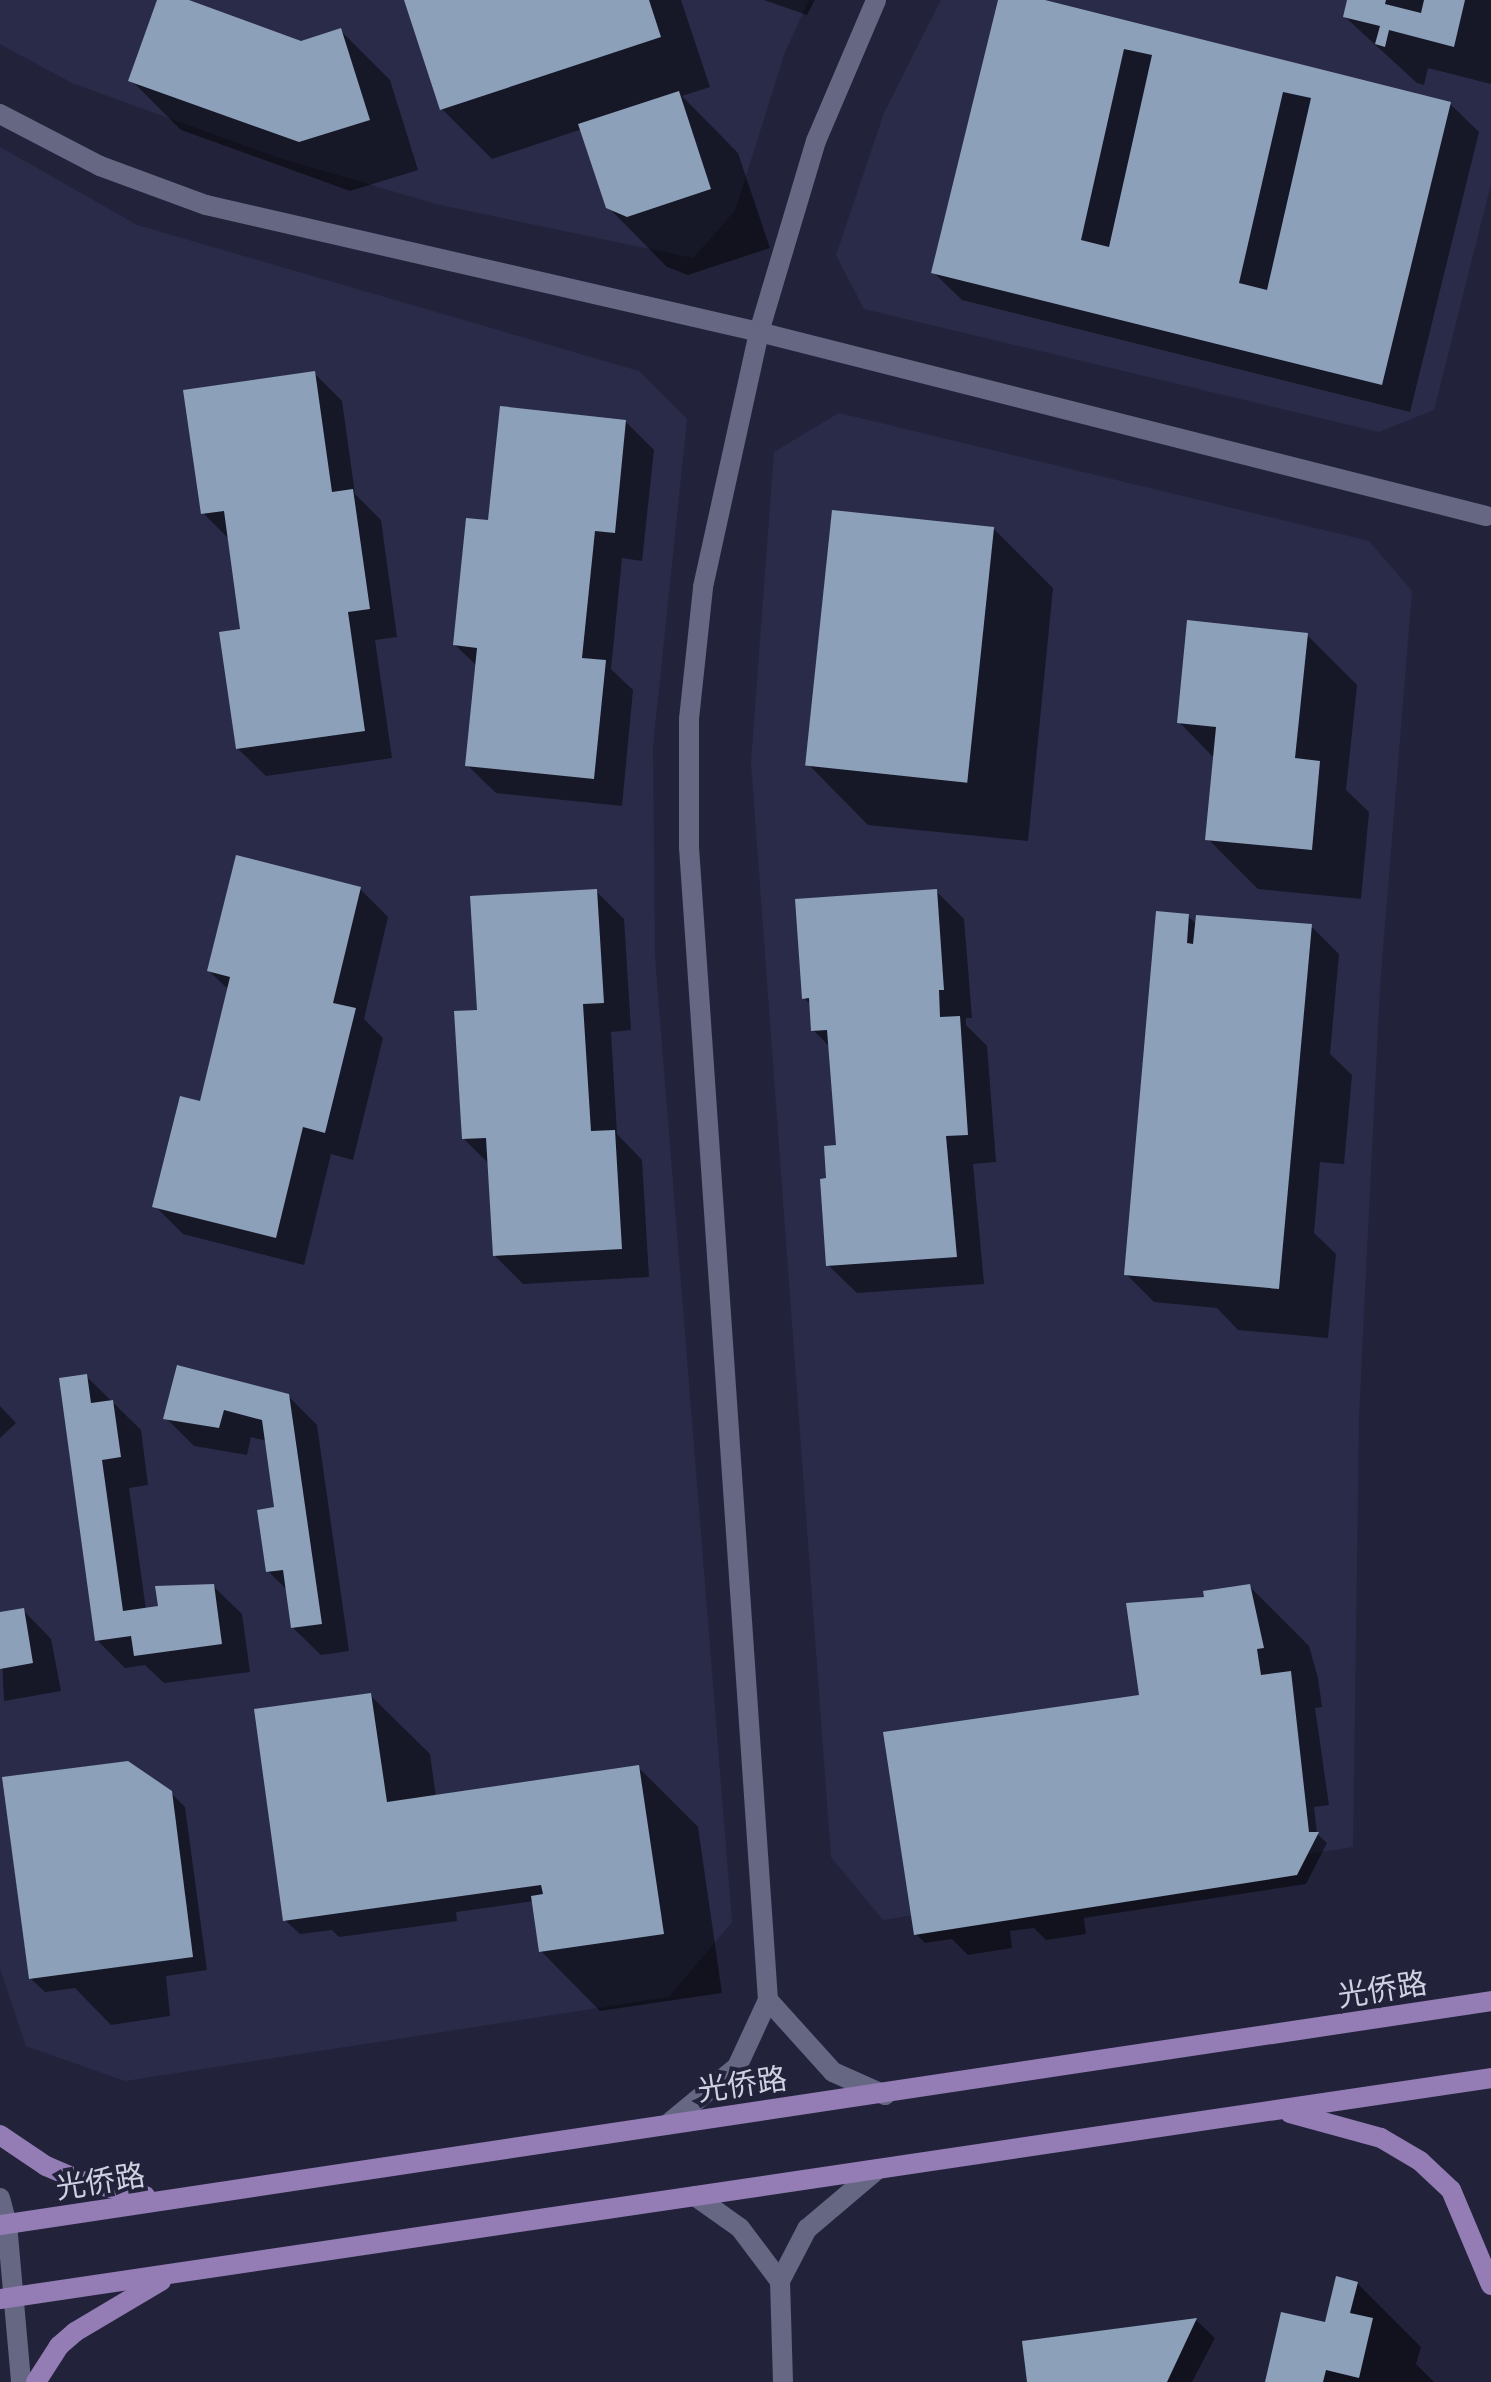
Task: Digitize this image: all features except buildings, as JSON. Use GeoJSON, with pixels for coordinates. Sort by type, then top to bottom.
{"type":"FeatureCollection","features":[{"type":"Feature","properties":{"kind":"main road","name":"光侨路"},"geometry":{"type":"LineString","coordinates":[[4,2224],[669,2123],[885,2095],[1491,2001]]}},
{"type":"Feature","properties":{"kind":"main road"},"geometry":{"type":"LineString","coordinates":[[5,2298],[1491,2078]]}},
{"type":"Feature","properties":{"kind":"main road"},"geometry":{"type":"LineString","coordinates":[[1275,2110],[1336,2122],[1420,2161],[1451,2190],[1491,2285]]}},
{"type":"Feature","properties":{"kind":"main road"},"geometry":{"type":"LineString","coordinates":[[0,2135],[17,2151],[82,2181],[173,2199]]}},
{"type":"Feature","properties":{"kind":"main road"},"geometry":{"type":"LineString","coordinates":[[36,2382],[59,2346],[75,2332],[141,2289],[188,2271]]}},
{"type":"Feature","properties":{"kind":"street"},"geometry":{"type":"LineString","coordinates":[[669,2123],[737,2067],[768,2000],[689,847],[689,719],[703,587],[759,332],[816,141],[876,0]]}},
{"type":"Feature","properties":{"kind":"street"},"geometry":{"type":"LineString","coordinates":[[0,114],[100,166],[206,205],[759,332],[1486,516]]}},
{"type":"Feature","properties":{"kind":"street"},"geometry":{"type":"LineString","coordinates":[[768,2000],[833,2072],[885,2095]]}},
{"type":"Feature","properties":{"kind":"street"},"geometry":{"type":"LineString","coordinates":[[783,2382],[780,2281],[807,2229],[878,2169]]}},
{"type":"Feature","properties":{"kind":"street"},"geometry":{"type":"LineString","coordinates":[[695,2196],[740,2228],[780,2281]]}},
{"type":"Feature","properties":{"kind":"street"},"geometry":{"type":"LineString","coordinates":[[0,2198],[4,2224],[5,2298],[21,2382]]}},
{"type":"Feature","properties":{"kind":"shaded area"},"geometry":{"type":"Polygon","coordinates":[[[0,0],[809,0],[785,52],[735,211],[693,258],[436,204],[276,157],[72,83],[0,44],[0,0]]]}},
{"type":"Feature","properties":{"kind":"shaded area"},"geometry":{"type":"Polygon","coordinates":[[[941,0],[1491,0],[1491,184],[1434,410],[1379,432],[864,309],[836,255],[884,113],[941,0]]]}},
{"type":"Feature","properties":{"kind":"shaded area"},"geometry":{"type":"Polygon","coordinates":[[[0,147],[137,225],[639,371],[687,419],[653,747],[655,958],[732,1922],[669,1997],[125,2081],[26,2046],[0,1968],[0,147]]]}},
{"type":"Feature","properties":{"kind":"shaded area"},"geometry":{"type":"Polygon","coordinates":[[[839,413],[1369,541],[1412,591],[1380,986],[1359,1415],[1353,1847],[883,1920],[831,1857],[751,762],[774,452],[839,413]]]}}]}
